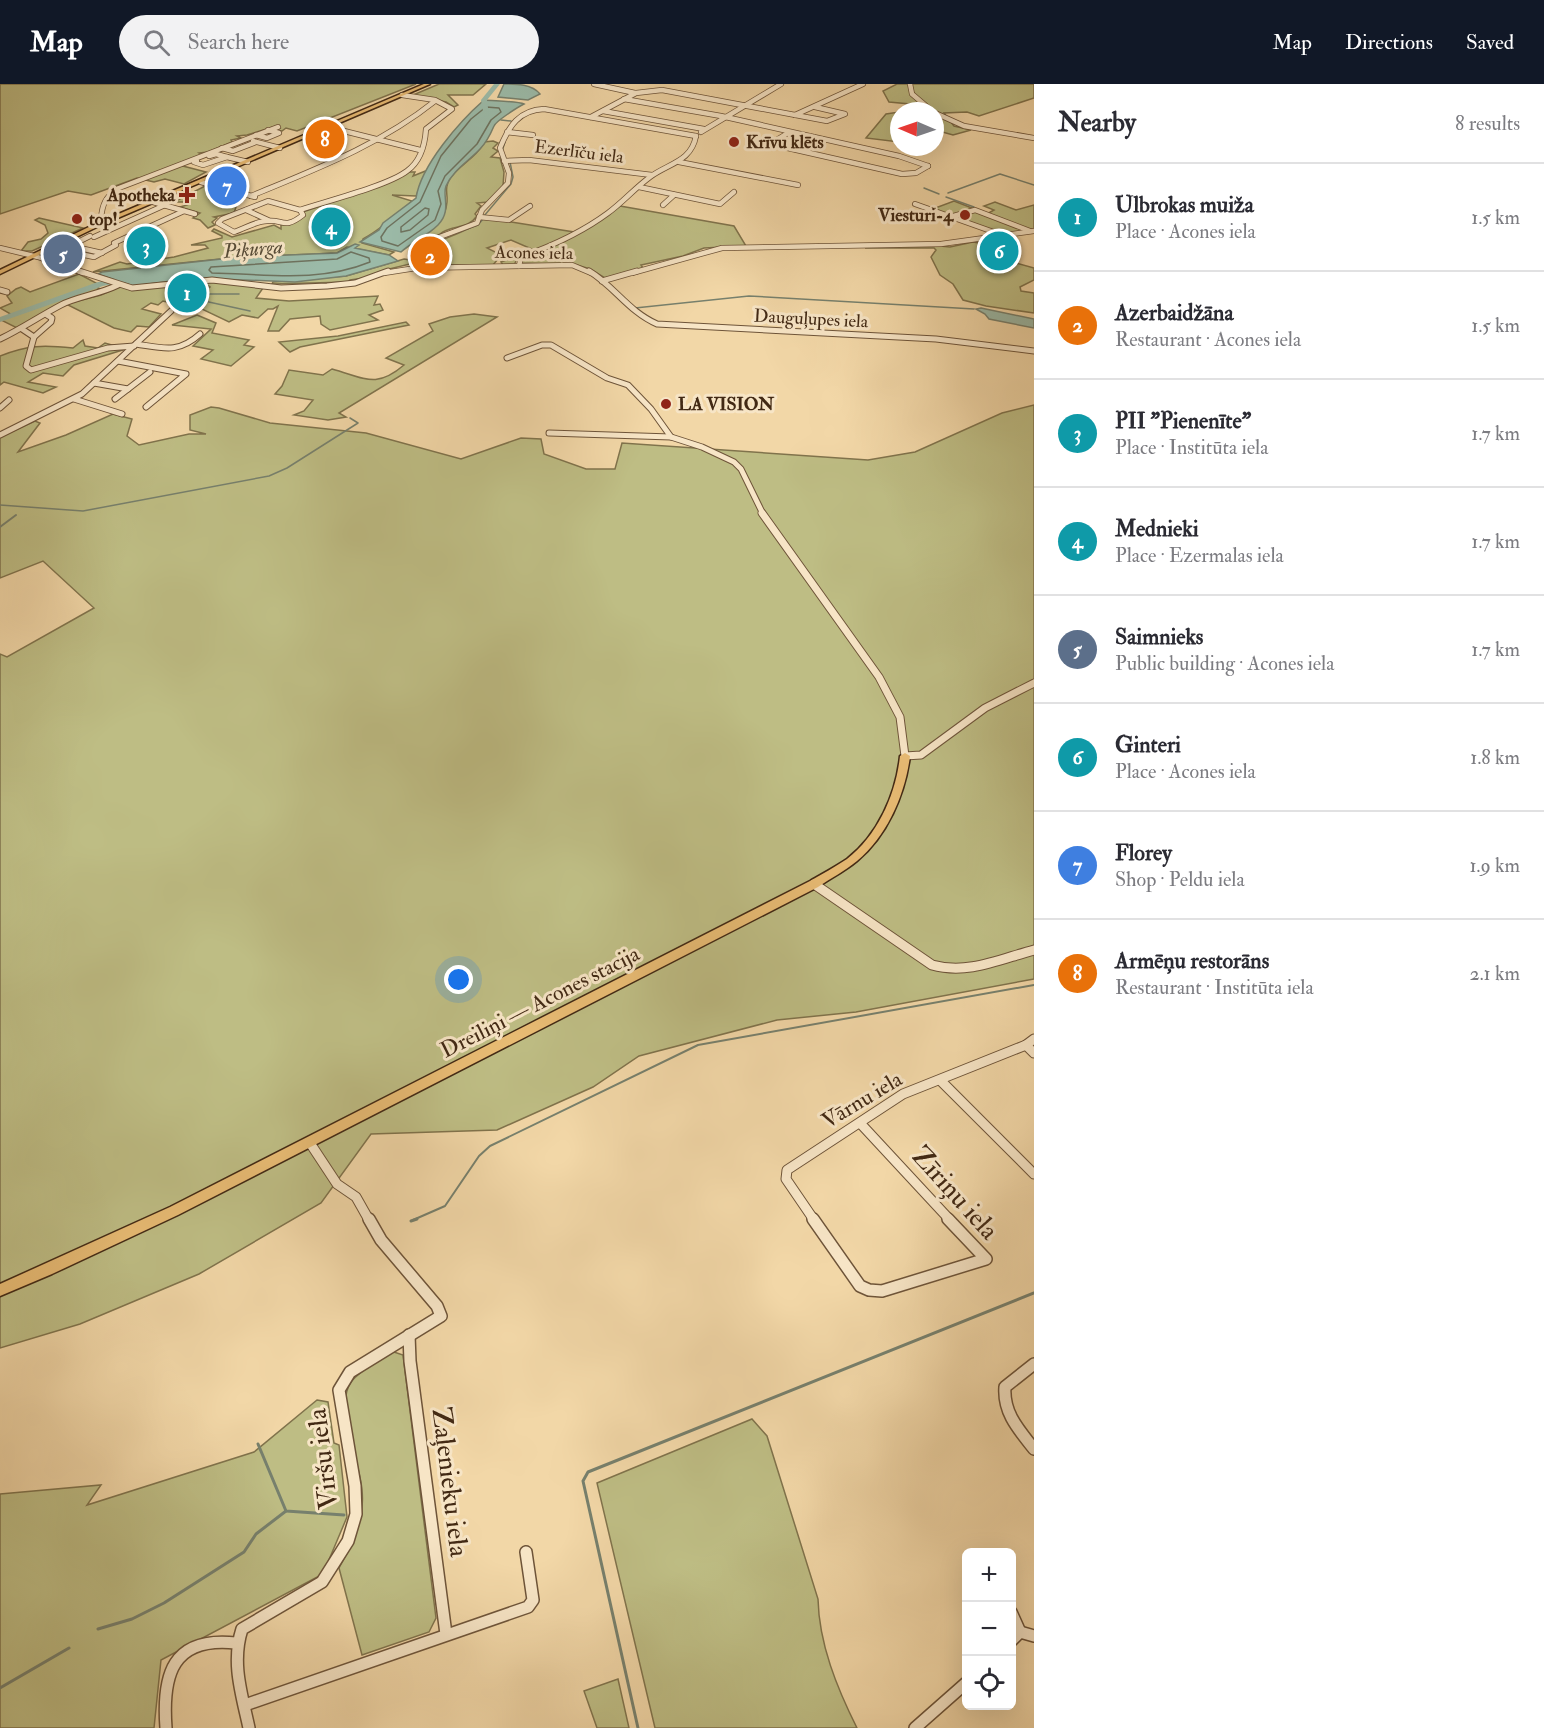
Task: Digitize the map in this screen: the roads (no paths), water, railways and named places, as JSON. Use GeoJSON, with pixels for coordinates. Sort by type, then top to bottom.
{"type":"FeatureCollection","features":[{"type":"Feature","properties":{"kind":"main road"},"geometry":{"type":"LineString","coordinates":[[0,272],[79,234],[90,234],[106,222],[428,84]]}},
{"type":"Feature","properties":{"kind":"main road","name":"Dreiliņi — Acones stacija"},"geometry":{"type":"LineString","coordinates":[[0,1290],[174,1211],[814,884],[860,853],[886,816],[900,788],[905,756]]}},
{"type":"Feature","properties":{"kind":"street"},"geometry":{"type":"LineString","coordinates":[[594,84],[608,85],[636,93]]}},
{"type":"Feature","properties":{"kind":"street"},"geometry":{"type":"LineString","coordinates":[[662,90],[665,84]]}},
{"type":"Feature","properties":{"kind":"street"},"geometry":{"type":"LineString","coordinates":[[519,266],[521,257],[559,243],[600,219],[652,176],[693,152],[696,136],[704,129],[781,84]]}},
{"type":"Feature","properties":{"kind":"street"},"geometry":{"type":"LineString","coordinates":[[795,115],[863,84]]}},
{"type":"Feature","properties":{"kind":"street"},"geometry":{"type":"LineString","coordinates":[[910,84],[912,94],[922,102]]}},
{"type":"Feature","properties":{"kind":"street"},"geometry":{"type":"LineString","coordinates":[[591,117],[636,93],[662,90],[827,122],[845,114],[815,106]]}},
{"type":"Feature","properties":{"kind":"street"},"geometry":{"type":"LineString","coordinates":[[201,182],[300,210],[392,179],[414,165],[425,144],[426,129],[452,109],[448,104],[402,95]]}},
{"type":"Feature","properties":{"kind":"street"},"geometry":{"type":"LineString","coordinates":[[624,99],[724,118],[898,156],[928,166],[916,172],[902,174],[770,144],[788,133]]}},
{"type":"Feature","properties":{"kind":"street"},"geometry":{"type":"LineString","coordinates":[[251,196],[378,140],[411,121],[435,101]]}},
{"type":"Feature","properties":{"kind":"street"},"geometry":{"type":"LineString","coordinates":[[416,268],[413,256],[415,253],[437,238],[472,226],[477,222],[482,210],[508,183],[509,173],[500,148],[511,123],[527,111],[534,109],[591,117],[696,136]]}},
{"type":"Feature","properties":{"kind":"street"},"geometry":{"type":"LineString","coordinates":[[603,111],[704,129]]}},
{"type":"Feature","properties":{"kind":"street"},"geometry":{"type":"LineString","coordinates":[[944,117],[964,126],[1034,138]]}},
{"type":"Feature","properties":{"kind":"street"},"geometry":{"type":"LineString","coordinates":[[106,222],[101,219],[105,196],[127,184],[278,126]]}},
{"type":"Feature","properties":{"kind":"street"},"geometry":{"type":"LineString","coordinates":[[328,127],[420,150]]}},
{"type":"Feature","properties":{"kind":"street"},"geometry":{"type":"LineString","coordinates":[[255,135],[267,138],[279,133],[268,130]]}},
{"type":"Feature","properties":{"kind":"street"},"geometry":{"type":"LineString","coordinates":[[507,132],[533,135]]}},
{"type":"Feature","properties":{"kind":"street"},"geometry":{"type":"LineString","coordinates":[[244,138],[280,148]]}},
{"type":"Feature","properties":{"kind":"street"},"geometry":{"type":"LineString","coordinates":[[221,148],[233,151],[256,142]]}},
{"type":"Feature","properties":{"kind":"street"},"geometry":{"type":"LineString","coordinates":[[183,164],[194,162],[203,165],[226,157],[248,162]]}},
{"type":"Feature","properties":{"kind":"street","name":"Ezerlīču iela"},"geometry":{"type":"LineString","coordinates":[[504,161],[529,160],[652,176]]}},
{"type":"Feature","properties":{"kind":"street"},"geometry":{"type":"LineString","coordinates":[[679,162],[798,185]]}},
{"type":"Feature","properties":{"kind":"street"},"geometry":{"type":"LineString","coordinates":[[639,187],[720,204],[734,192]]}},
{"type":"Feature","properties":{"kind":"street"},"geometry":{"type":"LineString","coordinates":[[663,205],[674,195]]}},
{"type":"Feature","properties":{"kind":"street"},"geometry":{"type":"LineString","coordinates":[[268,201],[222,219],[218,223],[234,232],[268,220]]}},
{"type":"Feature","properties":{"kind":"street"},"geometry":{"type":"LineString","coordinates":[[153,202],[177,213]]}},
{"type":"Feature","properties":{"kind":"street"},"geometry":{"type":"LineString","coordinates":[[915,204],[1003,236]]}},
{"type":"Feature","properties":{"kind":"street"},"geometry":{"type":"LineString","coordinates":[[44,259],[90,234],[163,206],[195,214]]}},
{"type":"Feature","properties":{"kind":"street"},"geometry":{"type":"LineString","coordinates":[[479,218],[509,220],[530,206]]}},
{"type":"Feature","properties":{"kind":"street"},"geometry":{"type":"LineString","coordinates":[[246,210],[280,225],[301,217],[303,215],[300,210]]}},
{"type":"Feature","properties":{"kind":"street"},"geometry":{"type":"LineString","coordinates":[[950,217],[975,210],[1032,231]]}},
{"type":"Feature","properties":{"kind":"street"},"geometry":{"type":"LineString","coordinates":[[108,242],[184,211]]}},
{"type":"Feature","properties":{"kind":"street","name":"Acones iela"},"geometry":{"type":"LineString","coordinates":[[2,249],[32,255],[116,284],[139,288],[212,280],[281,288],[355,283],[389,271],[416,268],[579,267],[590,271],[602,281],[722,248],[941,244],[1032,231]]}},
{"type":"Feature","properties":{"kind":"street"},"geometry":{"type":"LineString","coordinates":[[61,250],[94,257],[116,245],[90,234]]}},
{"type":"Feature","properties":{"kind":"street"},"geometry":{"type":"LineString","coordinates":[[70,246],[102,253]]}},
{"type":"Feature","properties":{"kind":"street","name":"Dauguļupes iela"},"geometry":{"type":"LineString","coordinates":[[602,281],[635,313],[657,324],[936,339],[1034,351]]}},
{"type":"Feature","properties":{"kind":"street"},"geometry":{"type":"LineString","coordinates":[[0,339],[22,329],[63,304],[99,294],[116,284]]}},
{"type":"Feature","properties":{"kind":"street"},"geometry":{"type":"LineString","coordinates":[[0,290],[7,292]]}},
{"type":"Feature","properties":{"kind":"street"},"geometry":{"type":"LineString","coordinates":[[0,435],[74,399],[171,311]]}},
{"type":"Feature","properties":{"kind":"street"},"geometry":{"type":"LineString","coordinates":[[47,315],[52,318],[51,322],[34,338],[26,366],[31,370],[59,364],[114,345],[181,348],[200,334]]}},
{"type":"Feature","properties":{"kind":"street"},"geometry":{"type":"LineString","coordinates":[[22,329],[34,338]]}},
{"type":"Feature","properties":{"kind":"street"},"geometry":{"type":"LineString","coordinates":[[507,358],[542,345],[551,345],[607,378],[622,382],[633,390],[671,437]]}},
{"type":"Feature","properties":{"kind":"street"},"geometry":{"type":"LineString","coordinates":[[118,361],[186,374],[146,407]]}},
{"type":"Feature","properties":{"kind":"street"},"geometry":{"type":"LineString","coordinates":[[115,399],[150,372]]}},
{"type":"Feature","properties":{"kind":"street"},"geometry":{"type":"LineString","coordinates":[[94,383],[128,389]]}},
{"type":"Feature","properties":{"kind":"street"},"geometry":{"type":"LineString","coordinates":[[74,399],[122,414]]}},
{"type":"Feature","properties":{"kind":"street"},"geometry":{"type":"LineString","coordinates":[[0,408],[9,400]]}},
{"type":"Feature","properties":{"kind":"street"},"geometry":{"type":"LineString","coordinates":[[0,426],[9,431]]}},
{"type":"Feature","properties":{"kind":"street"},"geometry":{"type":"LineString","coordinates":[[549,433],[671,437],[702,447],[734,462],[741,469],[751,493],[777,532],[879,677],[900,717],[905,756],[921,755],[985,708],[1034,683]]}},
{"type":"Feature","properties":{"kind":"street"},"geometry":{"type":"LineString","coordinates":[[814,884],[932,965],[944,970],[963,969],[1034,950]]}},
{"type":"Feature","properties":{"kind":"street"},"geometry":{"type":"LineString","coordinates":[[1030,1042],[1034,1053]]}},
{"type":"Feature","properties":{"kind":"street","name":"Vārnu iela"},"geometry":{"type":"LineString","coordinates":[[786,1179],[787,1170],[903,1094],[1030,1042]]}},
{"type":"Feature","properties":{"kind":"street"},"geometry":{"type":"LineString","coordinates":[[940,1080],[1034,1174]]}},
{"type":"Feature","properties":{"kind":"street","name":"Zīriņu iela"},"geometry":{"type":"LineString","coordinates":[[786,1179],[860,1286],[869,1290],[882,1291],[986,1259],[860,1123]]}},
{"type":"Feature","properties":{"kind":"street","name":"Viršu iela"},"geometry":{"type":"LineString","coordinates":[[236,1643],[242,1629],[322,1582],[348,1541],[356,1514],[355,1486],[339,1390],[342,1382],[350,1372],[441,1316],[437,1306],[381,1240],[357,1197],[336,1184],[310,1143]]}},
{"type":"Feature","properties":{"kind":"street","name":"Zaļenieku iela"},"geometry":{"type":"LineString","coordinates":[[409,1335],[410,1361],[446,1634]]}},
{"type":"Feature","properties":{"kind":"street"},"geometry":{"type":"LineString","coordinates":[[1034,1364],[1005,1387],[1003,1397],[1005,1407],[1034,1449]]}},
{"type":"Feature","properties":{"kind":"street"},"geometry":{"type":"LineString","coordinates":[[244,1706],[528,1607],[533,1600],[526,1552]]}},
{"type":"Feature","properties":{"kind":"street"},"geometry":{"type":"LineString","coordinates":[[1016,1636],[1034,1636]]}},
{"type":"Feature","properties":{"kind":"street"},"geometry":{"type":"LineString","coordinates":[[166,1728],[163,1692],[171,1665],[179,1657],[206,1644],[225,1642],[236,1643],[235,1657],[249,1728]]}},
{"type":"Feature","properties":{"kind":"street"},"geometry":{"type":"LineString","coordinates":[[915,1728],[962,1687]]}},
{"type":"Feature","properties":{"kind":"water"},"geometry":{"type":"Polygon","coordinates":[[[504,84],[529,86],[540,94],[528,100],[498,97],[504,84]]]}},
{"type":"Feature","properties":{"kind":"water"},"geometry":{"type":"Polygon","coordinates":[[[484,100],[524,104],[496,124],[482,147],[449,180],[445,190],[445,214],[438,225],[401,252],[360,242],[379,230],[383,223],[416,198],[419,185],[433,158],[453,132],[484,100]]]}},
{"type":"Feature","properties":{"kind":"water"},"geometry":{"type":"Polygon","coordinates":[[[355,244],[359,245],[355,248],[389,255],[398,261],[346,276],[295,282],[195,278],[133,286],[98,274],[240,257],[337,253],[355,244]]]}},
{"type":"Feature","properties":{"kind":"water"},"geometry":{"type":"Polygon","coordinates":[[[981,308],[1034,319],[1034,328],[989,319],[976,309],[981,308]]]}},
{"type":"Feature","properties":{"kind":"waterway","name":"Piķurga"},"geometry":{"type":"LineString","coordinates":[[486,116],[484,100],[497,84]]}},
{"type":"Feature","properties":{"kind":"waterway"},"geometry":{"type":"LineString","coordinates":[[501,120],[511,121]]}},
{"type":"Feature","properties":{"kind":"waterway"},"geometry":{"type":"LineString","coordinates":[[502,151],[505,142]]}},
{"type":"Feature","properties":{"kind":"waterway"},"geometry":{"type":"LineString","coordinates":[[484,216],[511,184],[513,177],[510,162]]}},
{"type":"Feature","properties":{"kind":"waterway"},"geometry":{"type":"LineString","coordinates":[[948,193],[1000,174],[1034,185]]}},
{"type":"Feature","properties":{"kind":"waterway"},"geometry":{"type":"LineString","coordinates":[[924,188],[939,194]]}},
{"type":"Feature","properties":{"kind":"waterway"},"geometry":{"type":"LineString","coordinates":[[946,197],[974,207]]}},
{"type":"Feature","properties":{"kind":"waterway"},"geometry":{"type":"LineString","coordinates":[[456,233],[478,225],[483,219]]}},
{"type":"Feature","properties":{"kind":"waterway","name":"Piķurga"},"geometry":{"type":"LineString","coordinates":[[0,320],[101,284],[123,279]]}},
{"type":"Feature","properties":{"kind":"waterway"},"geometry":{"type":"LineString","coordinates":[[206,294],[239,294]]}},
{"type":"Feature","properties":{"kind":"waterway"},"geometry":{"type":"LineString","coordinates":[[635,308],[749,296],[974,309]]}},
{"type":"Feature","properties":{"kind":"waterway"},"geometry":{"type":"LineString","coordinates":[[195,299],[250,311]]}},
{"type":"Feature","properties":{"kind":"waterway"},"geometry":{"type":"LineString","coordinates":[[0,505],[83,511],[269,476],[287,468],[358,423],[350,418]]}},
{"type":"Feature","properties":{"kind":"waterway"},"geometry":{"type":"LineString","coordinates":[[0,527],[16,515]]}},
{"type":"Feature","properties":{"kind":"waterway"},"geometry":{"type":"LineString","coordinates":[[413,1220],[445,1206],[479,1156],[490,1146],[698,1045],[1034,985]]}},
{"type":"Feature","properties":{"kind":"waterway"},"geometry":{"type":"LineString","coordinates":[[411,1221],[417,1219]]}},
{"type":"Feature","properties":{"kind":"waterway"},"geometry":{"type":"LineString","coordinates":[[638,1728],[583,1481],[588,1472],[1034,1293]]}},
{"type":"Feature","properties":{"kind":"waterway"},"geometry":{"type":"LineString","coordinates":[[258,1444],[286,1511]]}},
{"type":"Feature","properties":{"kind":"waterway"},"geometry":{"type":"LineString","coordinates":[[98,1629],[132,1619],[164,1603],[244,1552],[256,1534],[286,1511]]}},
{"type":"Feature","properties":{"kind":"waterway"},"geometry":{"type":"LineString","coordinates":[[286,1511],[344,1515]]}},
{"type":"Feature","properties":{"kind":"waterway"},"geometry":{"type":"LineString","coordinates":[[0,1688],[69,1648]]}},
{"type":"Feature","properties":{"kind":"place","name":"Armēņu restorāns"},"geometry":{"type":"Point","coordinates":[325,139]}},
{"type":"Feature","properties":{"kind":"place","name":"Krīvu klēts"},"geometry":{"type":"Point","coordinates":[734,142]}},
{"type":"Feature","properties":{"kind":"place","name":"Florey"},"geometry":{"type":"Point","coordinates":[227,186]}},
{"type":"Feature","properties":{"kind":"place","name":"Apotheka"},"geometry":{"type":"Point","coordinates":[187,195]}},
{"type":"Feature","properties":{"kind":"place","name":"Viesturi-4"},"geometry":{"type":"Point","coordinates":[965,215]}},
{"type":"Feature","properties":{"kind":"place","name":"top!"},"geometry":{"type":"Point","coordinates":[77,219]}},
{"type":"Feature","properties":{"kind":"place","name":"Mednieki"},"geometry":{"type":"Point","coordinates":[331,227]}},
{"type":"Feature","properties":{"kind":"place","name":"PII \"Pienenīte\""},"geometry":{"type":"Point","coordinates":[146,246]}},
{"type":"Feature","properties":{"kind":"place","name":"Ginteri"},"geometry":{"type":"Point","coordinates":[999,251]}},
{"type":"Feature","properties":{"kind":"place","name":"Saimnieks"},"geometry":{"type":"Point","coordinates":[63,254]}},
{"type":"Feature","properties":{"kind":"place","name":"Azerbaidžāna"},"geometry":{"type":"Point","coordinates":[430,256]}},
{"type":"Feature","properties":{"kind":"place","name":"Ulbrokas muiža"},"geometry":{"type":"Point","coordinates":[187,293]}},
{"type":"Feature","properties":{"kind":"place","name":"LA VISION"},"geometry":{"type":"Point","coordinates":[666,404]}}]}
